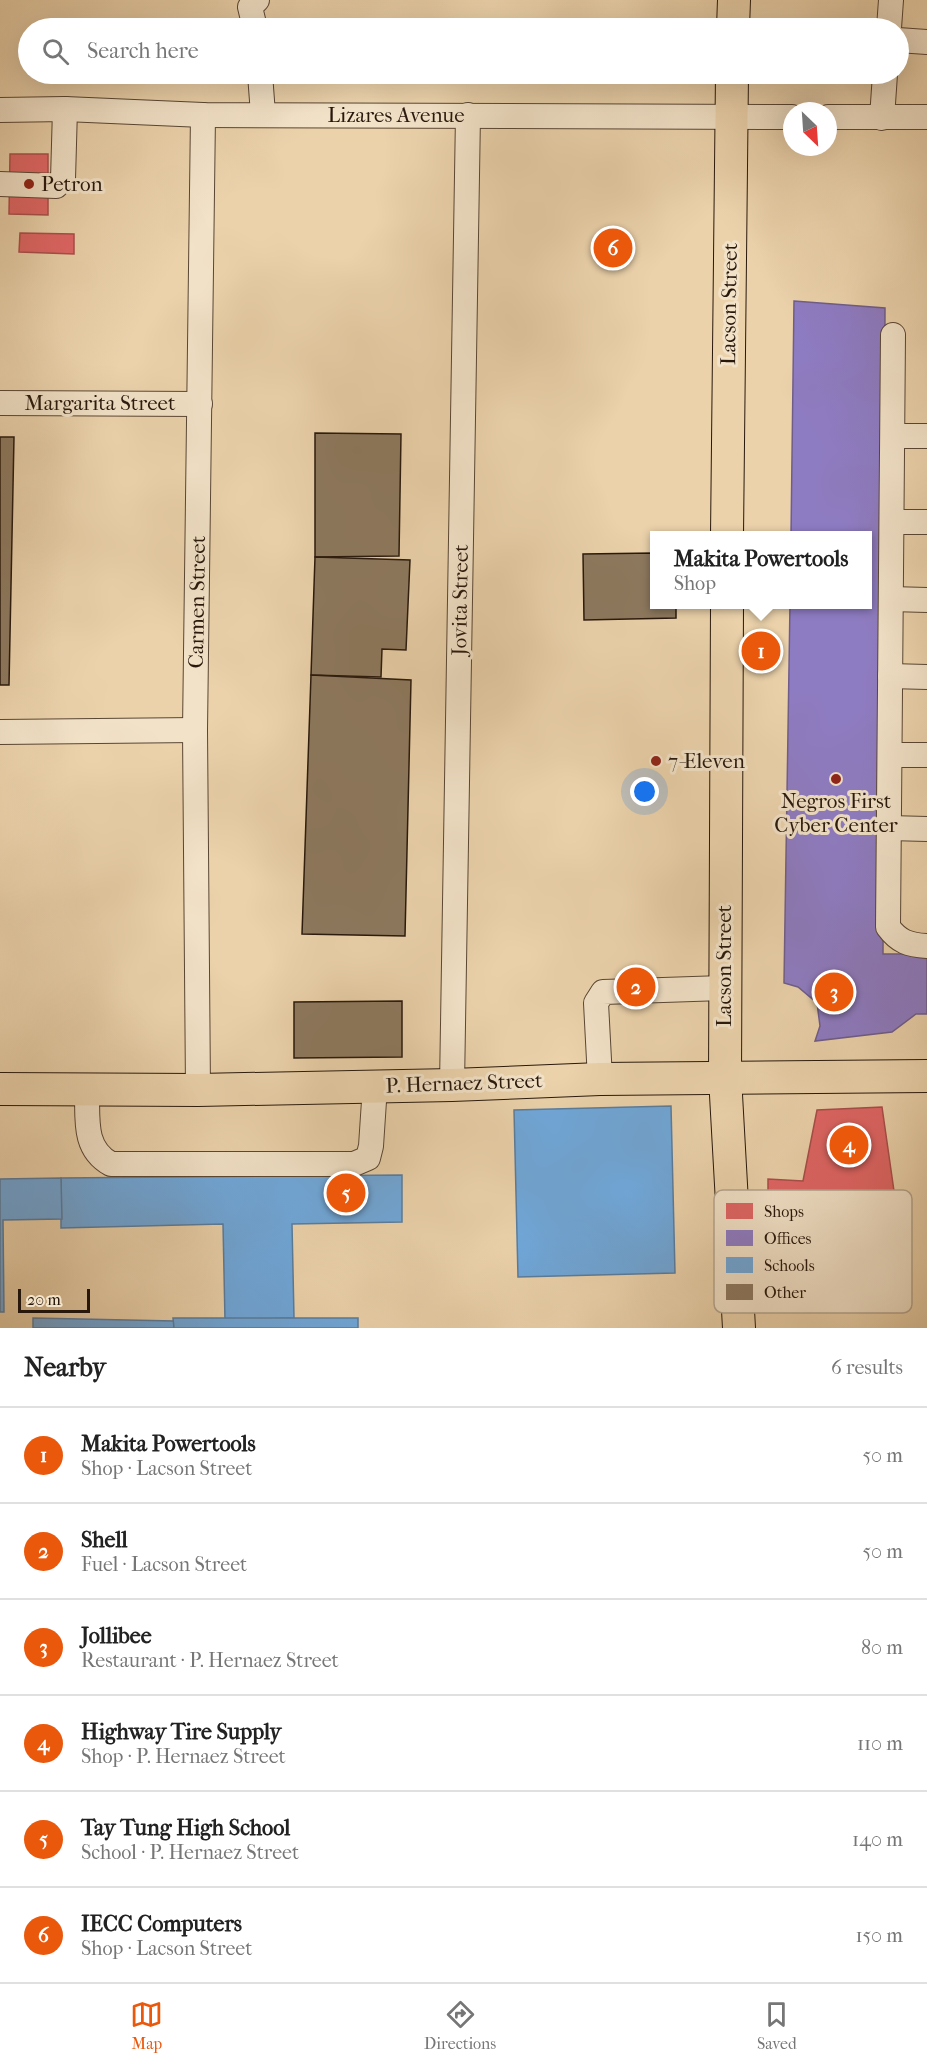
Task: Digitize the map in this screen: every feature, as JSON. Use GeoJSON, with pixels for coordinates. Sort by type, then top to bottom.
{"type":"FeatureCollection","features":[{"type":"Feature","properties":{"kind":"main road"},"geometry":{"type":"LineString","coordinates":[[733,18],[734,0]]}},
{"type":"Feature","properties":{"kind":"main road","name":"Lacson Street"},"geometry":{"type":"LineString","coordinates":[[727,531],[732,84]]}},
{"type":"Feature","properties":{"kind":"main road","name":"Lacson Street"},"geometry":{"type":"LineString","coordinates":[[727,609],[723,988],[731,1190]]}},
{"type":"Feature","properties":{"kind":"main road","name":"P. Hernaez Street"},"geometry":{"type":"LineString","coordinates":[[0,1089],[198,1090],[452,1085],[600,1079],[927,1076]]}},
{"type":"Feature","properties":{"kind":"main road","name":"Lacson Street"},"geometry":{"type":"LineString","coordinates":[[738,1313],[739,1328]]}},
{"type":"Feature","properties":{"kind":"street"},"geometry":{"type":"LineString","coordinates":[[890,18],[891,0]]}},
{"type":"Feature","properties":{"kind":"street"},"geometry":{"type":"LineString","coordinates":[[909,41],[927,42]]}},
{"type":"Feature","properties":{"kind":"street"},"geometry":{"type":"LineString","coordinates":[[261,84],[263,114]]}},
{"type":"Feature","properties":{"kind":"street"},"geometry":{"type":"LineString","coordinates":[[882,118],[884,84]]}},
{"type":"Feature","properties":{"kind":"street"},"geometry":{"type":"LineString","coordinates":[[0,183],[56,186],[61,184],[65,109]]}},
{"type":"Feature","properties":{"kind":"street","name":"Lizares Avenue"},"geometry":{"type":"LineString","coordinates":[[0,110],[65,109],[203,115],[783,117]]}},
{"type":"Feature","properties":{"kind":"street","name":"Carmen Street"},"geometry":{"type":"LineString","coordinates":[[198,1090],[195,730],[203,115]]}},
{"type":"Feature","properties":{"kind":"street","name":"Jovita Street"},"geometry":{"type":"LineString","coordinates":[[452,1085],[468,115]]}},
{"type":"Feature","properties":{"kind":"street"},"geometry":{"type":"LineString","coordinates":[[837,117],[927,117]]}},
{"type":"Feature","properties":{"kind":"street"},"geometry":{"type":"LineString","coordinates":[[893,335],[888,927],[897,939],[912,945],[927,946]]}},
{"type":"Feature","properties":{"kind":"street","name":"Margarita Street"},"geometry":{"type":"LineString","coordinates":[[0,403],[200,404]]}},
{"type":"Feature","properties":{"kind":"street"},"geometry":{"type":"LineString","coordinates":[[893,436],[927,436]]}},
{"type":"Feature","properties":{"kind":"street"},"geometry":{"type":"LineString","coordinates":[[892,522],[927,522]]}},
{"type":"Feature","properties":{"kind":"street"},"geometry":{"type":"LineString","coordinates":[[891,599],[927,600]]}},
{"type":"Feature","properties":{"kind":"street"},"geometry":{"type":"LineString","coordinates":[[890,676],[927,677]]}},
{"type":"Feature","properties":{"kind":"street"},"geometry":{"type":"LineString","coordinates":[[0,732],[195,730]]}},
{"type":"Feature","properties":{"kind":"street"},"geometry":{"type":"LineString","coordinates":[[890,755],[927,755]]}},
{"type":"Feature","properties":{"kind":"street"},"geometry":{"type":"LineString","coordinates":[[889,828],[927,829]]}},
{"type":"Feature","properties":{"kind":"street"},"geometry":{"type":"LineString","coordinates":[[600,1079],[596,1003],[603,992],[723,988]]}},
{"type":"Feature","properties":{"kind":"street"},"geometry":{"type":"LineString","coordinates":[[87,1088],[91,1144],[98,1157],[111,1164],[354,1164],[368,1158],[371,1146],[375,1086]]}},
{"type":"Feature","properties":{"kind":"building: Shops","name":"Petron"},"geometry":{"type":"Polygon","coordinates":[[[10,154],[48,154],[48,215],[9,214],[10,154]]]}},
{"type":"Feature","properties":{"kind":"building: Shops"},"geometry":{"type":"Polygon","coordinates":[[[20,233],[74,234],[74,254],[19,252],[20,233]]]}},
{"type":"Feature","properties":{"kind":"building: Shops"},"geometry":{"type":"Polygon","coordinates":[[[882,1107],[894,1190],[768,1190],[768,1179],[803,1181],[817,1110],[882,1107]]]}},
{"type":"Feature","properties":{"kind":"building: Offices","name":"Negros First Cyber Center"},"geometry":{"type":"Polygon","coordinates":[[[794,301],[885,308],[883,954],[927,954],[927,1014],[916,1014],[892,1032],[815,1041],[820,1026],[817,1003],[798,987],[784,983],[790,609],[872,609],[872,531],[791,531],[794,301]]]}},
{"type":"Feature","properties":{"kind":"building: Schools"},"geometry":{"type":"Polygon","coordinates":[[[671,1106],[675,1273],[518,1277],[514,1110],[671,1106]]]}},
{"type":"Feature","properties":{"kind":"building: Schools"},"geometry":{"type":"Polygon","coordinates":[[[402,1175],[402,1222],[292,1224],[294,1318],[225,1320],[223,1224],[61,1228],[61,1178],[402,1175]]]}},
{"type":"Feature","properties":{"kind":"building: Schools"},"geometry":{"type":"Polygon","coordinates":[[[61,1178],[62,1219],[3,1220],[4,1312],[0,1312],[0,1179],[61,1178]]]}},
{"type":"Feature","properties":{"kind":"building: Schools"},"geometry":{"type":"Polygon","coordinates":[[[33,1318],[174,1321],[174,1328],[33,1328],[33,1318]]]}},
{"type":"Feature","properties":{"kind":"building: Schools"},"geometry":{"type":"Polygon","coordinates":[[[173,1318],[358,1318],[358,1328],[174,1328],[173,1318]]]}},
{"type":"Feature","properties":{"kind":"building: Other"},"geometry":{"type":"Polygon","coordinates":[[[315,433],[401,434],[399,556],[315,557],[315,433]]]}},
{"type":"Feature","properties":{"kind":"building: Other"},"geometry":{"type":"Polygon","coordinates":[[[0,437],[14,437],[9,685],[0,685],[0,437]]]}},
{"type":"Feature","properties":{"kind":"building: Other"},"geometry":{"type":"Polygon","coordinates":[[[650,553],[650,609],[676,609],[676,618],[584,620],[583,554],[650,553]]]}},
{"type":"Feature","properties":{"kind":"building: Other"},"geometry":{"type":"Polygon","coordinates":[[[315,557],[410,560],[406,650],[382,649],[381,677],[311,675],[315,557]]]}},
{"type":"Feature","properties":{"kind":"building: Other"},"geometry":{"type":"Polygon","coordinates":[[[311,675],[411,680],[405,936],[302,934],[311,675]]]}},
{"type":"Feature","properties":{"kind":"building: Other"},"geometry":{"type":"Polygon","coordinates":[[[402,1001],[402,1057],[294,1058],[294,1002],[402,1001]]]}},
{"type":"Feature","properties":{"kind":"place","name":"Petron"},"geometry":{"type":"Point","coordinates":[29,184]}},
{"type":"Feature","properties":{"kind":"place","name":"IECC Computers"},"geometry":{"type":"Point","coordinates":[613,248]}},
{"type":"Feature","properties":{"kind":"place","name":"Makita Powertools"},"geometry":{"type":"Point","coordinates":[761,651]}},
{"type":"Feature","properties":{"kind":"place","name":"7-Eleven"},"geometry":{"type":"Point","coordinates":[656,761]}},
{"type":"Feature","properties":{"kind":"place","name":"Negros First Cyber Center"},"geometry":{"type":"Point","coordinates":[836,779]}},
{"type":"Feature","properties":{"kind":"place","name":"Shell"},"geometry":{"type":"Point","coordinates":[636,987]}},
{"type":"Feature","properties":{"kind":"place","name":"Jollibee"},"geometry":{"type":"Point","coordinates":[834,992]}},
{"type":"Feature","properties":{"kind":"place","name":"Highway Tire Supply"},"geometry":{"type":"Point","coordinates":[849,1145]}},
{"type":"Feature","properties":{"kind":"place","name":"Tay Tung High School"},"geometry":{"type":"Point","coordinates":[346,1193]}}]}
